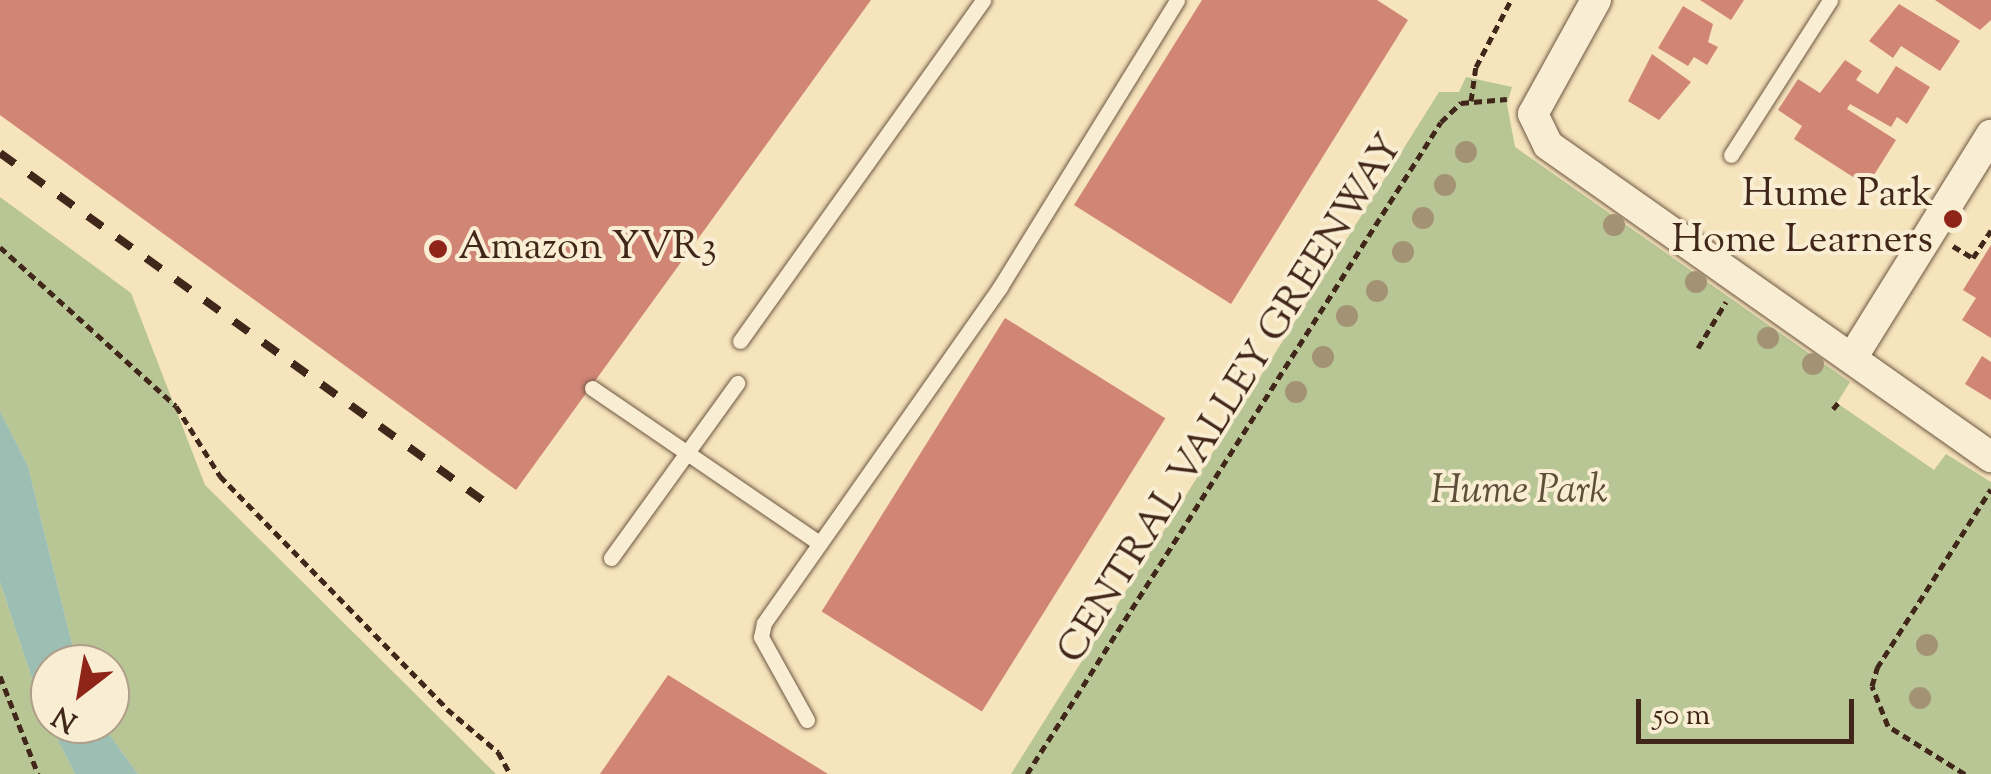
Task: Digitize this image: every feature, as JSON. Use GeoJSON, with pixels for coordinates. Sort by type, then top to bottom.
{"type":"FeatureCollection","features":[{"type":"Feature","properties":{"kind":"street"},"geometry":{"type":"LineString","coordinates":[[1596,0],[1533,114],[1548,146],[1991,457]]}},
{"type":"Feature","properties":{"kind":"street"},"geometry":{"type":"LineString","coordinates":[[1852,358],[1991,135]]}},
{"type":"Feature","properties":{"kind":"lane"},"geometry":{"type":"LineString","coordinates":[[740,341],[983,0]]}},
{"type":"Feature","properties":{"kind":"lane"},"geometry":{"type":"LineString","coordinates":[[807,720],[761,637],[764,622],[1000,287],[1178,0]]}},
{"type":"Feature","properties":{"kind":"lane"},"geometry":{"type":"LineString","coordinates":[[1731,155],[1830,0]]}},
{"type":"Feature","properties":{"kind":"lane"},"geometry":{"type":"LineString","coordinates":[[611,558],[737,383]]}},
{"type":"Feature","properties":{"kind":"lane"},"geometry":{"type":"LineString","coordinates":[[592,388],[819,543]]}},
{"type":"Feature","properties":{"kind":"path"},"geometry":{"type":"LineString","coordinates":[[1510,0],[1476,67],[1470,101],[1512,101]]}},
{"type":"Feature","properties":{"kind":"path","name":"CENTRAL VALLEY GREENWAY"},"geometry":{"type":"LineString","coordinates":[[1027,774],[1441,122],[1470,101]]}},
{"type":"Feature","properties":{"kind":"path"},"geometry":{"type":"LineString","coordinates":[[1950,244],[1973,258],[1991,230]]}},
{"type":"Feature","properties":{"kind":"path"},"geometry":{"type":"LineString","coordinates":[[0,247],[176,406],[220,476],[446,709],[498,752],[510,774]]}},
{"type":"Feature","properties":{"kind":"path"},"geometry":{"type":"LineString","coordinates":[[1698,348],[1722,308]]}},
{"type":"Feature","properties":{"kind":"path"},"geometry":{"type":"LineString","coordinates":[[1965,774],[1888,726],[1872,686],[1877,668],[1991,489]]}},
{"type":"Feature","properties":{"kind":"path"},"geometry":{"type":"LineString","coordinates":[[0,676],[38,774]]}},
{"type":"Feature","properties":{"kind":"green space","name":"Hume Park"},"geometry":{"type":"Polygon","coordinates":[[[1466,77],[1512,87],[1507,104],[1515,147],[1850,382],[1837,403],[1934,470],[1946,454],[1991,482],[1991,774],[1011,774],[1439,92],[1459,92],[1466,77]]]}},
{"type":"Feature","properties":{"kind":"green space"},"geometry":{"type":"Polygon","coordinates":[[[0,197],[131,293],[205,485],[496,774],[138,774],[116,744],[130,744],[130,644],[72,644],[28,466],[0,411],[0,197]]]}},
{"type":"Feature","properties":{"kind":"green space"},"geometry":{"type":"Polygon","coordinates":[[[0,582],[30,673],[30,744],[60,744],[75,774],[0,774],[0,582]]]}},
{"type":"Feature","properties":{"kind":"water"},"geometry":{"type":"Polygon","coordinates":[[[0,411],[28,466],[72,644],[30,644],[30,673],[0,582],[0,411]]]}},
{"type":"Feature","properties":{"kind":"water"},"geometry":{"type":"Polygon","coordinates":[[[60,744],[116,744],[138,774],[75,774],[60,744]]]}},
{"type":"Feature","properties":{"kind":"building","name":"Amazon YVR3"},"geometry":{"type":"Polygon","coordinates":[[[0,0],[871,0],[516,490],[0,115],[0,0]]]}},
{"type":"Feature","properties":{"kind":"building"},"geometry":{"type":"Polygon","coordinates":[[[1202,0],[1377,0],[1408,20],[1231,304],[1074,205],[1202,0]]]}},
{"type":"Feature","properties":{"kind":"building"},"geometry":{"type":"Polygon","coordinates":[[[1700,0],[1744,0],[1731,20],[1700,0]]]}},
{"type":"Feature","properties":{"kind":"building"},"geometry":{"type":"Polygon","coordinates":[[[1935,0],[1991,0],[1991,20],[1980,30],[1935,0]]]}},
{"type":"Feature","properties":{"kind":"building"},"geometry":{"type":"Polygon","coordinates":[[[1899,4],[1960,41],[1940,71],[1901,46],[1893,58],[1869,41],[1899,4]]]}},
{"type":"Feature","properties":{"kind":"building"},"geometry":{"type":"Polygon","coordinates":[[[1683,6],[1713,24],[1708,42],[1718,47],[1707,65],[1694,57],[1688,66],[1658,48],[1683,6]]]}},
{"type":"Feature","properties":{"kind":"building"},"geometry":{"type":"Polygon","coordinates":[[[1652,54],[1691,82],[1659,120],[1628,101],[1652,54]]]}},
{"type":"Feature","properties":{"kind":"building"},"geometry":{"type":"Polygon","coordinates":[[[1845,60],[1862,71],[1856,80],[1878,94],[1896,66],[1930,87],[1907,124],[1897,117],[1891,127],[1850,104],[1847,109],[1896,140],[1867,186],[1794,139],[1802,126],[1778,110],[1798,79],[1820,93],[1845,60]]]}},
{"type":"Feature","properties":{"kind":"building"},"geometry":{"type":"Polygon","coordinates":[[[1991,245],[1991,338],[1962,320],[1976,298],[1963,290],[1991,245]]]}},
{"type":"Feature","properties":{"kind":"building"},"geometry":{"type":"Polygon","coordinates":[[[1005,318],[1165,418],[982,712],[822,611],[1005,318]]]}},
{"type":"Feature","properties":{"kind":"building"},"geometry":{"type":"Polygon","coordinates":[[[1982,356],[1991,362],[1991,400],[1965,384],[1982,356]]]}},
{"type":"Feature","properties":{"kind":"building"},"geometry":{"type":"Polygon","coordinates":[[[668,675],[828,774],[600,774],[668,675]]]}},
{"type":"Feature","properties":{"kind":"railway"},"geometry":{"type":"LineString","coordinates":[[0,153],[488,504]]}},
{"type":"Feature","properties":{"kind":"place","name":"Hume Park Home Learners"},"geometry":{"type":"Point","coordinates":[1953,219]}},
{"type":"Feature","properties":{"kind":"place","name":"Amazon YVR3"},"geometry":{"type":"Point","coordinates":[438,249]}}]}
